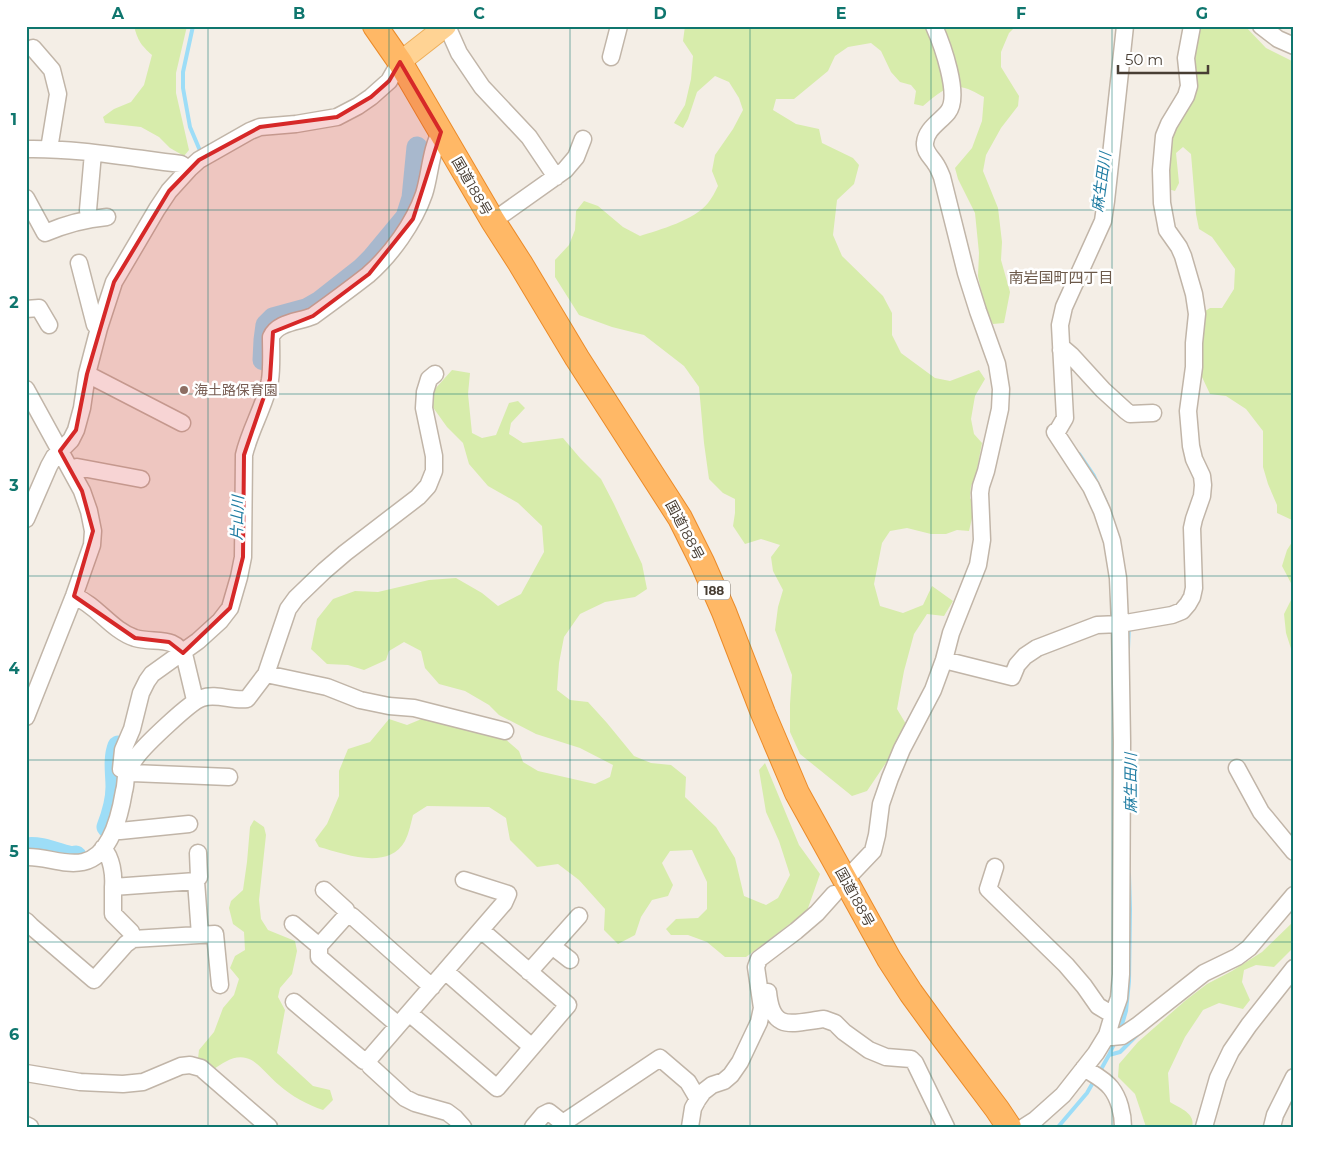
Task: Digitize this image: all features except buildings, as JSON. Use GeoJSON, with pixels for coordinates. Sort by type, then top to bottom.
{"type":"FeatureCollection","features":[{"type":"Feature","properties":{"kind":"highway","name":"国道188号"},"geometry":{"type":"LineString","coordinates":[[375,26],[400,62],[493,221],[577,358],[680,518],[724,612],[763,714],[797,793],[889,959],[911,993],[1009,1127]]}},
{"type":"Feature","properties":{"kind":"main road"},"geometry":{"type":"LineString","coordinates":[[400,62],[446,26]]}},
{"type":"Feature","properties":{"kind":"street"},"geometry":{"type":"LineString","coordinates":[[446,26],[459,53],[482,87],[529,137],[556,177]]}},
{"type":"Feature","properties":{"kind":"street"},"geometry":{"type":"LineString","coordinates":[[611,58],[619,26]]}},
{"type":"Feature","properties":{"kind":"street"},"geometry":{"type":"LineString","coordinates":[[852,873],[873,851],[881,804],[890,778],[902,749],[933,690],[978,565],[982,540],[980,486],[986,471],[1000,409],[1001,389],[998,364],[966,273],[942,177],[925,145],[926,136],[944,118],[950,110],[953,101],[953,91],[948,70],[934,26]]}},
{"type":"Feature","properties":{"kind":"street"},"geometry":{"type":"LineString","coordinates":[[1024,1127],[1064,1095],[1096,1053],[1107,1035],[1119,998],[1121,974],[1122,742],[1118,578],[1112,542],[1092,487],[1055,432],[1065,418],[1060,325],[1064,307],[1103,221],[1125,26]]}},
{"type":"Feature","properties":{"kind":"street"},"geometry":{"type":"LineString","coordinates":[[944,660],[1012,677],[1017,665],[1025,656],[1037,648],[1097,626],[1172,615],[1182,610],[1192,597],[1194,588],[1192,528],[1202,496],[1203,485],[1202,476],[1194,459],[1191,446],[1188,410],[1194,367],[1197,314],[1194,294],[1183,256],[1167,230],[1162,203],[1161,170],[1164,136],[1186,96],[1189,86],[1186,58],[1192,26]]}},
{"type":"Feature","properties":{"kind":"street"},"geometry":{"type":"LineString","coordinates":[[1261,26],[1294,46]]}},
{"type":"Feature","properties":{"kind":"street"},"geometry":{"type":"LineString","coordinates":[[33,48],[52,70],[58,94],[49,148]]}},
{"type":"Feature","properties":{"kind":"street"},"geometry":{"type":"LineString","coordinates":[[26,520],[54,457],[71,440],[76,430],[82,408],[87,374],[114,282],[169,191],[200,160],[250,131],[260,127],[296,124],[338,117],[358,106],[389,81],[400,62]]}},
{"type":"Feature","properties":{"kind":"street"},"geometry":{"type":"LineString","coordinates":[[229,777],[132,773],[121,768],[123,750],[132,729],[141,693],[152,674],[180,649],[220,621],[230,608],[243,557],[244,455],[270,379],[271,337],[273,332],[280,326],[313,316],[369,274],[384,259],[413,220],[424,194],[436,140],[441,132]]}},
{"type":"Feature","properties":{"kind":"street"},"geometry":{"type":"LineString","coordinates":[[493,221],[565,170],[576,157],[582,139]]}},
{"type":"Feature","properties":{"kind":"street"},"geometry":{"type":"LineString","coordinates":[[26,149],[49,148],[93,153],[181,164],[189,169]]}},
{"type":"Feature","properties":{"kind":"street"},"geometry":{"type":"LineString","coordinates":[[89,218],[93,153]]}},
{"type":"Feature","properties":{"kind":"street"},"geometry":{"type":"LineString","coordinates":[[26,198],[45,233],[65,224],[89,218],[107,217]]}},
{"type":"Feature","properties":{"kind":"street"},"geometry":{"type":"LineString","coordinates":[[79,263],[95,325],[99,328]]}},
{"type":"Feature","properties":{"kind":"street"},"geometry":{"type":"LineString","coordinates":[[26,309],[39,308],[49,325]]}},
{"type":"Feature","properties":{"kind":"street"},"geometry":{"type":"LineString","coordinates":[[1061,350],[1064,349],[1071,355],[1126,412],[1130,414],[1153,414]]}},
{"type":"Feature","properties":{"kind":"street"},"geometry":{"type":"LineString","coordinates":[[87,374],[182,423]]}},
{"type":"Feature","properties":{"kind":"street"},"geometry":{"type":"LineString","coordinates":[[26,857],[70,863],[83,862],[95,857],[115,830],[128,772],[136,756],[196,700],[209,696],[239,700],[247,699],[266,674],[288,609],[296,598],[338,559],[418,497],[428,486],[434,472],[434,456],[424,408],[425,392],[429,379],[436,374]]}},
{"type":"Feature","properties":{"kind":"street"},"geometry":{"type":"LineString","coordinates":[[26,389],[82,492],[89,511],[93,531],[92,544],[74,596],[26,717]]}},
{"type":"Feature","properties":{"kind":"street"},"geometry":{"type":"LineString","coordinates":[[71,470],[77,467],[141,480]]}},
{"type":"Feature","properties":{"kind":"street"},"geometry":{"type":"LineString","coordinates":[[74,596],[96,610],[119,629],[135,638],[169,642],[180,649],[196,700]]}},
{"type":"Feature","properties":{"kind":"street"},"geometry":{"type":"LineString","coordinates":[[266,674],[327,687],[360,700],[389,706],[414,708],[505,731]]}},
{"type":"Feature","properties":{"kind":"street"},"geometry":{"type":"LineString","coordinates":[[1237,768],[1261,812],[1294,852]]}},
{"type":"Feature","properties":{"kind":"street"},"geometry":{"type":"LineString","coordinates":[[115,830],[189,824]]}},
{"type":"Feature","properties":{"kind":"street"},"geometry":{"type":"LineString","coordinates":[[103,848],[107,852],[114,875],[113,914],[131,932],[134,939]]}},
{"type":"Feature","properties":{"kind":"street"},"geometry":{"type":"LineString","coordinates":[[198,853],[199,877],[196,881],[200,935]]}},
{"type":"Feature","properties":{"kind":"street"},"geometry":{"type":"LineString","coordinates":[[995,867],[988,889],[1066,965],[1098,1006],[1114,1015]]}},
{"type":"Feature","properties":{"kind":"street"},"geometry":{"type":"LineString","coordinates":[[462,1127],[447,1112],[415,1103],[405,1098],[370,1066],[369,1059],[504,903],[508,894],[464,880]]}},
{"type":"Feature","properties":{"kind":"street"},"geometry":{"type":"LineString","coordinates":[[113,887],[196,881]]}},
{"type":"Feature","properties":{"kind":"street"},"geometry":{"type":"LineString","coordinates":[[324,890],[346,910],[348,917]]}},
{"type":"Feature","properties":{"kind":"street"},"geometry":{"type":"LineString","coordinates":[[690,1127],[693,1108],[698,1099],[712,1085],[724,1081],[731,1075],[740,1062],[759,1022],[762,1008],[756,967],[759,959],[817,913],[834,894]]}},
{"type":"Feature","properties":{"kind":"street"},"geometry":{"type":"LineString","coordinates":[[1107,1035],[1112,1037],[1122,1036],[1204,973],[1237,957],[1249,948],[1294,895]]}},
{"type":"Feature","properties":{"kind":"street"},"geometry":{"type":"LineString","coordinates":[[398,1025],[319,957],[319,946],[346,917],[352,916],[432,987]]}},
{"type":"Feature","properties":{"kind":"street"},"geometry":{"type":"LineString","coordinates":[[529,972],[579,916]]}},
{"type":"Feature","properties":{"kind":"street"},"geometry":{"type":"LineString","coordinates":[[26,921],[94,980],[126,944],[134,939],[215,934],[220,985]]}},
{"type":"Feature","properties":{"kind":"street"},"geometry":{"type":"LineString","coordinates":[[293,924],[319,946]]}},
{"type":"Feature","properties":{"kind":"street"},"geometry":{"type":"LineString","coordinates":[[409,1013],[496,1088],[532,1048],[568,1005],[481,930]]}},
{"type":"Feature","properties":{"kind":"street"},"geometry":{"type":"LineString","coordinates":[[552,946],[570,960]]}},
{"type":"Feature","properties":{"kind":"street"},"geometry":{"type":"LineString","coordinates":[[765,954],[769,998],[773,1014],[780,1021],[791,1024],[824,1019],[829,1020],[870,1050],[886,1057],[911,1059],[915,1063],[946,1127]]}},
{"type":"Feature","properties":{"kind":"street"},"geometry":{"type":"LineString","coordinates":[[445,971],[532,1048]]}},
{"type":"Feature","properties":{"kind":"street"},"geometry":{"type":"LineString","coordinates":[[1204,1127],[1218,1078],[1232,1051],[1249,1025],[1293,972]]}},
{"type":"Feature","properties":{"kind":"street"},"geometry":{"type":"LineString","coordinates":[[294,1002],[364,1061],[369,1061]]}},
{"type":"Feature","properties":{"kind":"street"},"geometry":{"type":"LineString","coordinates":[[533,1127],[543,1115],[549,1112],[563,1124],[660,1058],[688,1082],[698,1099]]}},
{"type":"Feature","properties":{"kind":"street"},"geometry":{"type":"LineString","coordinates":[[26,1072],[80,1082],[123,1084],[143,1082],[181,1066],[190,1065],[200,1068],[269,1127]]}},
{"type":"Feature","properties":{"kind":"street"},"geometry":{"type":"LineString","coordinates":[[1084,1068],[1103,1080],[1111,1088],[1122,1112],[1123,1127]]}},
{"type":"Feature","properties":{"kind":"street"},"geometry":{"type":"LineString","coordinates":[[1272,1127],[1275,1115],[1294,1078]]}},
{"type":"Feature","properties":{"kind":"street"},"geometry":{"type":"LineString","coordinates":[[26,1125],[30,1127]]}},
{"type":"Feature","properties":{"kind":"highlighted area"},"geometry":{"type":"Polygon","coordinates":[[[400,62],[441,132],[413,219],[369,274],[313,316],[273,332],[270,379],[244,455],[243,557],[230,608],[183,653],[169,642],[135,638],[74,596],[93,531],[82,491],[60,451],[76,430],[87,374],[114,282],[169,191],[199,160],[260,127],[337,117],[371,97],[389,81],[400,62]]]}},
{"type":"Feature","properties":{"kind":"green space"},"geometry":{"type":"Polygon","coordinates":[[[134,26],[187,26],[176,73],[176,93],[189,150],[184,156],[170,148],[159,137],[141,127],[105,123],[103,117],[114,109],[131,102],[144,85],[152,55],[140,42],[134,26]]]}},
{"type":"Feature","properties":{"kind":"green space"},"geometry":{"type":"Polygon","coordinates":[[[685,26],[733,26],[735,29],[765,26],[1016,26],[1009,33],[1001,52],[1001,67],[1019,96],[1018,106],[1001,128],[986,155],[983,171],[998,208],[1002,242],[1001,260],[1010,292],[1004,323],[993,324],[985,310],[978,276],[979,253],[975,213],[958,179],[955,168],[972,148],[982,121],[984,97],[965,88],[953,87],[939,93],[923,106],[914,104],[916,91],[911,85],[900,82],[891,72],[881,51],[871,43],[848,47],[835,56],[828,71],[794,99],[776,99],[773,110],[796,124],[819,129],[822,143],[853,158],[859,165],[854,184],[837,200],[833,235],[842,256],[883,296],[892,313],[892,335],[901,353],[935,378],[950,381],[979,370],[985,379],[975,396],[971,419],[974,434],[982,443],[976,475],[971,486],[970,498],[975,505],[969,531],[957,530],[946,534],[931,534],[907,528],[890,531],[882,543],[874,584],[880,606],[903,613],[923,605],[932,586],[953,601],[944,616],[927,614],[914,634],[904,671],[897,709],[906,724],[894,751],[867,791],[852,796],[800,754],[790,732],[792,675],[775,630],[778,607],[783,590],[773,571],[771,557],[780,545],[761,539],[745,544],[733,526],[735,499],[723,493],[709,479],[699,387],[684,366],[644,335],[612,327],[579,315],[555,277],[555,260],[569,245],[575,230],[576,211],[584,201],[598,206],[623,227],[640,236],[676,224],[695,214],[708,203],[716,190],[718,186],[712,171],[715,155],[733,129],[743,110],[739,98],[729,82],[715,76],[697,92],[683,128],[674,123],[685,105],[691,79],[693,56],[683,41],[685,26]]]}},
{"type":"Feature","properties":{"kind":"green space"},"geometry":{"type":"Polygon","coordinates":[[[1198,26],[1245,26],[1266,48],[1294,62],[1294,525],[1292,520],[1277,513],[1277,505],[1263,467],[1263,431],[1246,409],[1226,396],[1210,394],[1202,377],[1197,343],[1202,313],[1210,308],[1222,308],[1234,289],[1235,269],[1212,237],[1199,229],[1191,154],[1183,147],[1176,153],[1179,183],[1175,191],[1168,189],[1168,138],[1194,64],[1198,26]]]}},
{"type":"Feature","properties":{"kind":"green space"},"geometry":{"type":"Polygon","coordinates":[[[452,370],[470,373],[468,394],[472,433],[482,438],[496,435],[509,403],[518,401],[525,408],[511,423],[509,434],[523,443],[563,438],[601,479],[642,564],[647,589],[635,597],[605,602],[580,614],[564,637],[559,663],[557,690],[570,700],[588,702],[634,756],[651,763],[671,765],[686,777],[685,797],[716,827],[735,858],[744,896],[766,905],[778,898],[790,875],[779,841],[766,812],[759,770],[765,763],[799,845],[820,874],[807,911],[746,957],[725,957],[707,942],[688,935],[671,935],[666,929],[676,919],[698,918],[707,909],[707,882],[692,850],[670,851],[662,863],[673,885],[668,896],[652,900],[641,917],[635,935],[618,944],[604,930],[605,909],[579,880],[558,864],[537,867],[510,840],[506,818],[489,807],[427,806],[413,815],[405,841],[388,856],[365,858],[353,856],[319,847],[315,840],[327,824],[339,796],[339,771],[348,749],[370,742],[389,719],[407,725],[424,718],[503,737],[519,751],[523,762],[538,771],[595,784],[610,777],[613,765],[580,748],[536,734],[499,715],[489,705],[465,691],[439,684],[425,668],[421,651],[404,642],[389,651],[386,660],[364,670],[348,665],[327,664],[311,649],[317,619],[333,599],[355,591],[378,592],[429,580],[456,578],[482,593],[498,606],[521,594],[544,552],[542,526],[518,503],[488,486],[469,464],[463,443],[447,427],[432,406],[435,389],[452,370]]]}},
{"type":"Feature","properties":{"kind":"green space"},"geometry":{"type":"Polygon","coordinates":[[[1294,539],[1294,658],[1286,633],[1284,614],[1291,600],[1293,587],[1282,566],[1287,550],[1294,539]]]}},
{"type":"Feature","properties":{"kind":"green space"},"geometry":{"type":"Polygon","coordinates":[[[254,820],[264,827],[266,835],[259,900],[261,919],[268,930],[295,941],[297,951],[292,974],[280,988],[278,997],[285,1010],[277,1053],[313,1086],[330,1090],[333,1100],[323,1110],[289,1093],[250,1059],[242,1057],[233,1059],[214,1069],[198,1059],[199,1050],[214,1032],[223,1008],[234,995],[239,979],[230,968],[235,956],[245,950],[244,932],[233,924],[229,908],[231,901],[243,890],[250,827],[254,820]]]}},
{"type":"Feature","properties":{"kind":"green space"},"geometry":{"type":"Polygon","coordinates":[[[1294,921],[1294,947],[1274,967],[1256,965],[1244,970],[1242,982],[1250,1000],[1243,1009],[1219,1003],[1203,1010],[1185,1037],[1168,1073],[1170,1102],[1192,1118],[1192,1127],[1146,1127],[1135,1094],[1118,1077],[1119,1064],[1138,1042],[1186,1000],[1207,984],[1262,952],[1294,921]]]}},
{"type":"Feature","properties":{"kind":"waterway"},"geometry":{"type":"LineString","coordinates":[[193,26],[183,72],[183,88],[190,127],[200,154]]}},
{"type":"Feature","properties":{"kind":"waterway","name":"片山川"},"geometry":{"type":"LineString","coordinates":[[263,360],[266,325],[273,318],[306,309],[320,301],[362,268],[406,217],[412,198],[417,147]]}},
{"type":"Feature","properties":{"kind":"waterway","name":"麻生田川"},"geometry":{"type":"LineString","coordinates":[[1079,454],[1094,476],[1106,502]]}},
{"type":"Feature","properties":{"kind":"waterway","name":"麻生田川"},"geometry":{"type":"LineString","coordinates":[[1128,649],[1129,626]]}},
{"type":"Feature","properties":{"kind":"waterway","name":"片山川"},"geometry":{"type":"LineString","coordinates":[[107,827],[115,797],[115,761],[118,746]]}},
{"type":"Feature","properties":{"kind":"waterway","name":"片山川"},"geometry":{"type":"LineString","coordinates":[[26,848],[31,847],[72,857],[76,856]]}},
{"type":"Feature","properties":{"kind":"waterway","name":"麻生田川"},"geometry":{"type":"LineString","coordinates":[[1120,1031],[1126,1011],[1129,981],[1129,874]]}},
{"type":"Feature","properties":{"kind":"waterway"},"geometry":{"type":"LineString","coordinates":[[1109,1055],[1120,1052],[1138,1034]]}},
{"type":"Feature","properties":{"kind":"waterway","name":"麻生田川"},"geometry":{"type":"LineString","coordinates":[[1099,1073],[1115,1042]]}},
{"type":"Feature","properties":{"kind":"waterway","name":"麻生田川"},"geometry":{"type":"LineString","coordinates":[[1058,1127],[1087,1093],[1095,1079]]}},
{"type":"Feature","properties":{"kind":"place","name":"海土路保育園"},"geometry":{"type":"Point","coordinates":[184,390]}},
{"type":"Feature","properties":{"kind":"district","name":"南岩国町四丁目"},"geometry":{"type":"Point","coordinates":[1061,277]}}]}
